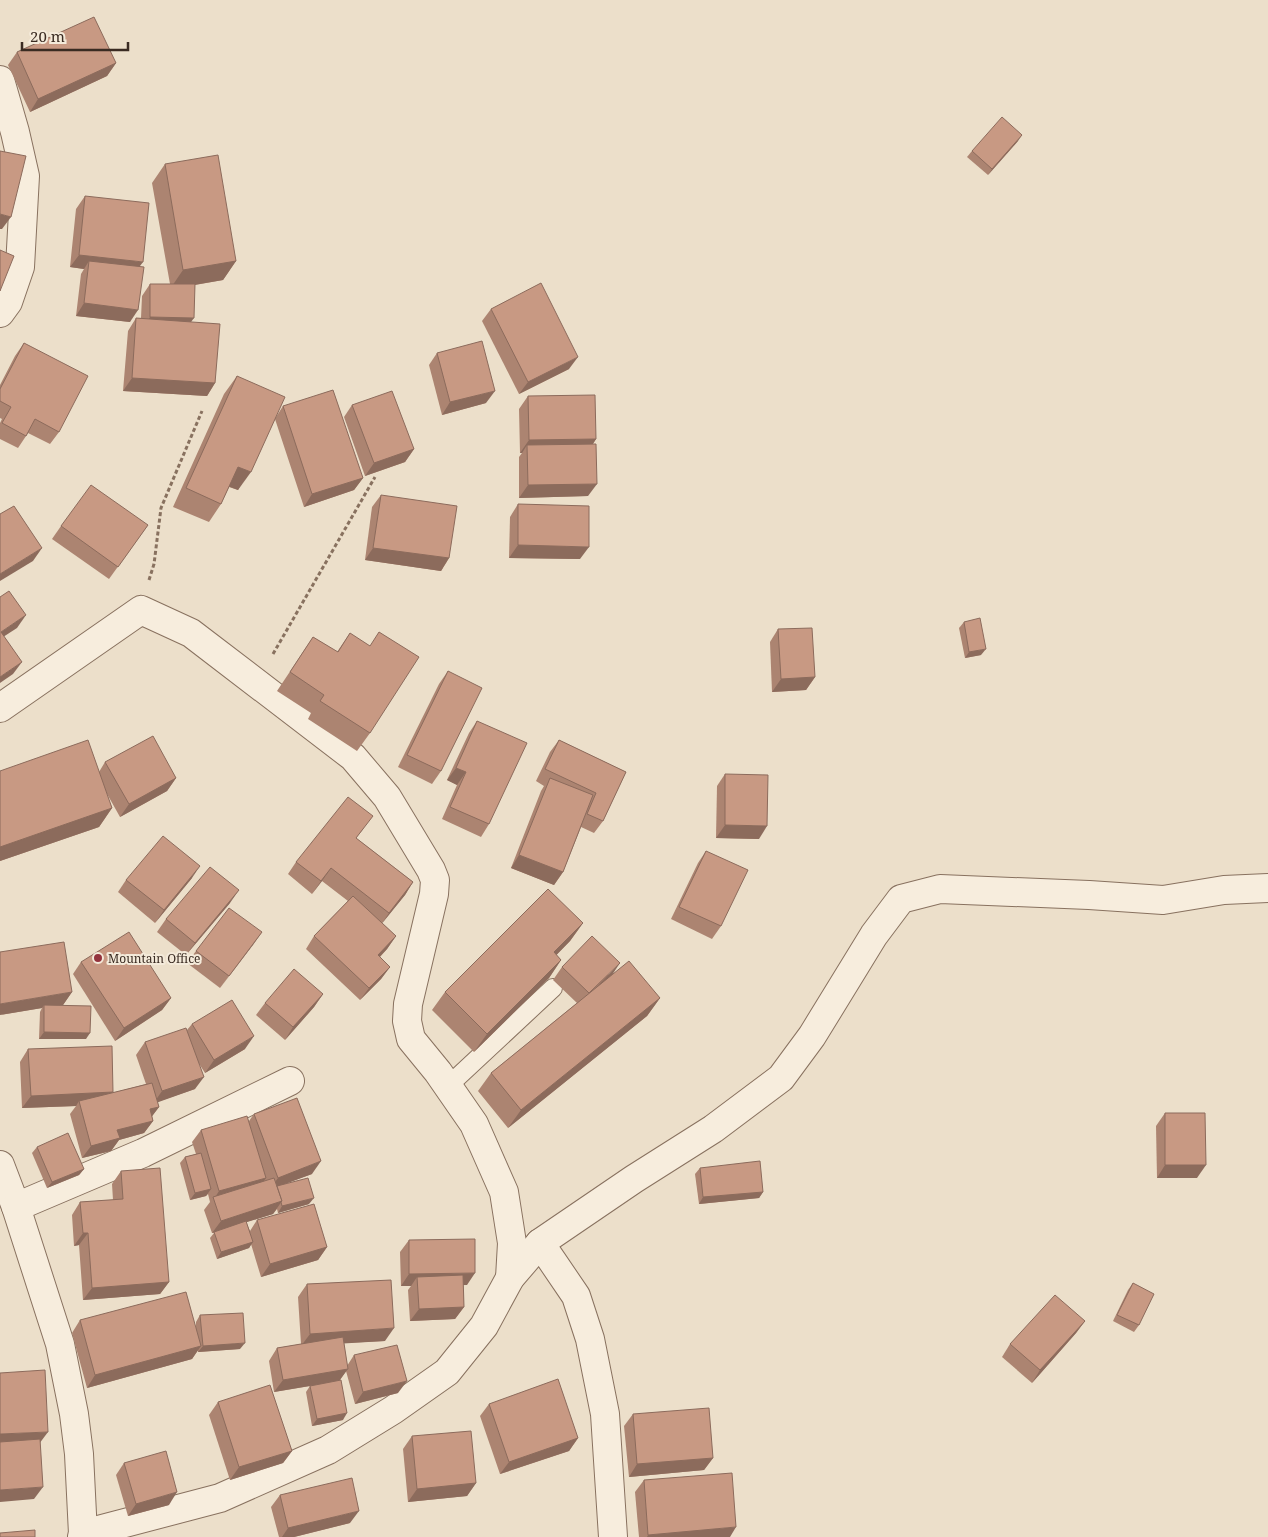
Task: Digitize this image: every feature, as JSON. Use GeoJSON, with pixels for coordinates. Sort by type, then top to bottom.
{"type":"FeatureCollection","features":[{"type":"Feature","properties":{"kind":"street"},"geometry":{"type":"LineString","coordinates":[[0,80],[16,132],[25,176],[20,268],[8,302],[0,313]]}},
{"type":"Feature","properties":{"kind":"street"},"geometry":{"type":"LineString","coordinates":[[0,708],[141,610],[191,633],[353,757],[387,796],[435,880],[434,894],[408,1004],[407,1021],[411,1038],[474,1124],[504,1192],[512,1243],[510,1278]]}},
{"type":"Feature","properties":{"kind":"street"},"geometry":{"type":"LineString","coordinates":[[0,1165],[16,1206],[60,1344],[74,1414],[79,1454],[82,1536],[220,1498],[328,1450],[393,1410],[447,1372],[484,1326],[510,1278],[540,1243],[634,1179],[713,1130],[781,1078],[812,1036],[874,935],[901,899],[940,889],[1163,900],[1224,890],[1268,888]]}},
{"type":"Feature","properties":{"kind":"street"},"geometry":{"type":"LineString","coordinates":[[16,1206],[143,1153],[290,1082]]}},
{"type":"Feature","properties":{"kind":"street"},"geometry":{"type":"LineString","coordinates":[[540,1243],[576,1296],[590,1339],[605,1414],[613,1537]]}},
{"type":"Feature","properties":{"kind":"lane"},"geometry":{"type":"LineString","coordinates":[[448,1086],[553,988]]}},
{"type":"Feature","properties":{"kind":"path"},"geometry":{"type":"LineString","coordinates":[[141,610],[154,564],[161,508],[202,411]]}},
{"type":"Feature","properties":{"kind":"path"},"geometry":{"type":"LineString","coordinates":[[256,683],[375,477]]}},
{"type":"Feature","properties":{"kind":"building"},"geometry":{"type":"Polygon","coordinates":[[[94,17],[116,63],[38,99],[17,52],[94,17]]]}},
{"type":"Feature","properties":{"kind":"building"},"geometry":{"type":"Polygon","coordinates":[[[1002,117],[1022,135],[992,169],[972,151],[1002,117]]]}},
{"type":"Feature","properties":{"kind":"building"},"geometry":{"type":"Polygon","coordinates":[[[0,151],[26,156],[11,217],[0,214],[0,151]]]}},
{"type":"Feature","properties":{"kind":"building"},"geometry":{"type":"Polygon","coordinates":[[[218,155],[236,261],[183,270],[165,164],[218,155]]]}},
{"type":"Feature","properties":{"kind":"building"},"geometry":{"type":"Polygon","coordinates":[[[85,196],[149,203],[143,262],[79,255],[85,196]]]}},
{"type":"Feature","properties":{"kind":"building"},"geometry":{"type":"Polygon","coordinates":[[[0,250],[14,256],[0,291],[0,250]]]}},
{"type":"Feature","properties":{"kind":"building"},"geometry":{"type":"Polygon","coordinates":[[[89,261],[144,267],[138,310],[84,303],[89,261]]]}},
{"type":"Feature","properties":{"kind":"building"},"geometry":{"type":"Polygon","coordinates":[[[541,283],[578,357],[528,382],[491,309],[541,283]]]}},
{"type":"Feature","properties":{"kind":"building"},"geometry":{"type":"Polygon","coordinates":[[[150,284],[195,284],[194,318],[150,317],[150,284]]]}},
{"type":"Feature","properties":{"kind":"building"},"geometry":{"type":"Polygon","coordinates":[[[136,318],[220,324],[215,383],[132,378],[136,318]]]}},
{"type":"Feature","properties":{"kind":"building"},"geometry":{"type":"Polygon","coordinates":[[[482,341],[495,391],[450,402],[437,353],[482,341]]]}},
{"type":"Feature","properties":{"kind":"building"},"geometry":{"type":"Polygon","coordinates":[[[24,343],[88,376],[59,432],[35,419],[26,436],[2,423],[11,407],[0,401],[0,389],[24,343]]]}},
{"type":"Feature","properties":{"kind":"building"},"geometry":{"type":"Polygon","coordinates":[[[237,376],[285,397],[251,472],[238,467],[221,504],[186,488],[237,376]]]}},
{"type":"Feature","properties":{"kind":"building"},"geometry":{"type":"Polygon","coordinates":[[[333,390],[363,478],[312,494],[283,406],[333,390]]]}},
{"type":"Feature","properties":{"kind":"building"},"geometry":{"type":"Polygon","coordinates":[[[392,391],[414,449],[374,463],[352,405],[392,391]]]}},
{"type":"Feature","properties":{"kind":"building"},"geometry":{"type":"Polygon","coordinates":[[[595,395],[596,439],[529,440],[528,396],[595,395]]]}},
{"type":"Feature","properties":{"kind":"building"},"geometry":{"type":"Polygon","coordinates":[[[596,444],[597,484],[528,485],[527,445],[596,444]]]}},
{"type":"Feature","properties":{"kind":"building"},"geometry":{"type":"Polygon","coordinates":[[[91,485],[148,525],[118,567],[61,526],[91,485]]]}},
{"type":"Feature","properties":{"kind":"building"},"geometry":{"type":"Polygon","coordinates":[[[381,495],[457,506],[449,558],[373,548],[381,495]]]}},
{"type":"Feature","properties":{"kind":"building"},"geometry":{"type":"Polygon","coordinates":[[[518,504],[589,506],[589,547],[518,545],[518,504]]]}},
{"type":"Feature","properties":{"kind":"building"},"geometry":{"type":"Polygon","coordinates":[[[14,506],[42,548],[0,574],[0,514],[14,506]]]}},
{"type":"Feature","properties":{"kind":"building"},"geometry":{"type":"Polygon","coordinates":[[[9,591],[26,615],[1,632],[22,662],[0,677],[0,597],[9,591]]]}},
{"type":"Feature","properties":{"kind":"building"},"geometry":{"type":"Polygon","coordinates":[[[980,618],[986,649],[969,652],[964,622],[980,618]]]}},
{"type":"Feature","properties":{"kind":"building"},"geometry":{"type":"Polygon","coordinates":[[[812,628],[815,677],[781,679],[778,629],[812,628]]]}},
{"type":"Feature","properties":{"kind":"building"},"geometry":{"type":"Polygon","coordinates":[[[379,632],[419,657],[370,733],[320,701],[324,695],[290,672],[313,637],[338,652],[350,633],[370,646],[379,632]]]}},
{"type":"Feature","properties":{"kind":"building"},"geometry":{"type":"Polygon","coordinates":[[[448,671],[482,688],[441,771],[407,755],[448,671]]]}},
{"type":"Feature","properties":{"kind":"building"},"geometry":{"type":"Polygon","coordinates":[[[477,721],[527,743],[489,824],[450,807],[466,772],[456,768],[477,721]]]}},
{"type":"Feature","properties":{"kind":"building"},"geometry":{"type":"Polygon","coordinates":[[[153,736],[176,778],[129,804],[105,762],[153,736]]]}},
{"type":"Feature","properties":{"kind":"building"},"geometry":{"type":"Polygon","coordinates":[[[88,740],[112,808],[0,847],[0,771],[88,740]]]}},
{"type":"Feature","properties":{"kind":"building"},"geometry":{"type":"Polygon","coordinates":[[[559,740],[626,772],[603,821],[587,814],[596,793],[545,769],[559,740]]]}},
{"type":"Feature","properties":{"kind":"building"},"geometry":{"type":"Polygon","coordinates":[[[725,774],[768,775],[767,826],[725,825],[725,774]]]}},
{"type":"Feature","properties":{"kind":"building"},"geometry":{"type":"Polygon","coordinates":[[[550,778],[593,795],[563,872],[519,855],[550,778]]]}},
{"type":"Feature","properties":{"kind":"building"},"geometry":{"type":"Polygon","coordinates":[[[348,797],[373,816],[356,838],[413,882],[389,913],[331,868],[321,881],[296,862],[348,797]]]}},
{"type":"Feature","properties":{"kind":"building"},"geometry":{"type":"Polygon","coordinates":[[[163,836],[200,866],[164,910],[126,880],[163,836]]]}},
{"type":"Feature","properties":{"kind":"building"},"geometry":{"type":"Polygon","coordinates":[[[706,851],[748,870],[721,926],[679,907],[706,851]]]}},
{"type":"Feature","properties":{"kind":"building"},"geometry":{"type":"Polygon","coordinates":[[[210,867],[239,890],[195,943],[166,919],[210,867]]]}},
{"type":"Feature","properties":{"kind":"building"},"geometry":{"type":"Polygon","coordinates":[[[548,889],[583,923],[554,952],[561,960],[487,1034],[445,992],[548,889]]]}},
{"type":"Feature","properties":{"kind":"building"},"geometry":{"type":"Polygon","coordinates":[[[353,896],[396,936],[378,955],[390,967],[369,988],[314,936],[353,896]]]}},
{"type":"Feature","properties":{"kind":"building"},"geometry":{"type":"Polygon","coordinates":[[[229,908],[262,932],[229,976],[196,951],[229,908]]]}},
{"type":"Feature","properties":{"kind":"building"},"geometry":{"type":"Polygon","coordinates":[[[129,932],[171,998],[124,1028],[81,962],[129,932]]]}},
{"type":"Feature","properties":{"kind":"building"},"geometry":{"type":"Polygon","coordinates":[[[592,936],[620,963],[589,993],[562,967],[592,936]]]}},
{"type":"Feature","properties":{"kind":"building"},"geometry":{"type":"Polygon","coordinates":[[[64,942],[72,992],[0,1004],[0,952],[64,942]]]}},
{"type":"Feature","properties":{"kind":"building"},"geometry":{"type":"Polygon","coordinates":[[[629,961],[660,998],[521,1110],[491,1073],[629,961]]]}},
{"type":"Feature","properties":{"kind":"building"},"geometry":{"type":"Polygon","coordinates":[[[294,969],[323,994],[293,1027],[265,1003],[294,969]]]}},
{"type":"Feature","properties":{"kind":"building"},"geometry":{"type":"Polygon","coordinates":[[[232,1000],[254,1036],[214,1060],[192,1024],[232,1000]]]}},
{"type":"Feature","properties":{"kind":"building"},"geometry":{"type":"Polygon","coordinates":[[[44,1005],[91,1006],[90,1033],[44,1032],[44,1005]]]}},
{"type":"Feature","properties":{"kind":"building"},"geometry":{"type":"Polygon","coordinates":[[[186,1028],[204,1077],[162,1091],[145,1042],[186,1028]]]}},
{"type":"Feature","properties":{"kind":"building"},"geometry":{"type":"Polygon","coordinates":[[[112,1046],[113,1092],[31,1096],[28,1049],[112,1046]]]}},
{"type":"Feature","properties":{"kind":"building"},"geometry":{"type":"Polygon","coordinates":[[[152,1083],[159,1107],[150,1109],[153,1121],[117,1130],[120,1138],[91,1146],[79,1101],[152,1083]]]}},
{"type":"Feature","properties":{"kind":"building"},"geometry":{"type":"Polygon","coordinates":[[[297,1098],[321,1161],[278,1178],[254,1114],[297,1098]]]}},
{"type":"Feature","properties":{"kind":"building"},"geometry":{"type":"Polygon","coordinates":[[[1165,1113],[1205,1113],[1206,1165],[1165,1165],[1165,1113]]]}},
{"type":"Feature","properties":{"kind":"building"},"geometry":{"type":"Polygon","coordinates":[[[247,1116],[266,1178],[219,1191],[201,1130],[247,1116]]]}},
{"type":"Feature","properties":{"kind":"building"},"geometry":{"type":"Polygon","coordinates":[[[68,1133],[84,1169],[52,1182],[37,1147],[68,1133]]]}},
{"type":"Feature","properties":{"kind":"building"},"geometry":{"type":"Polygon","coordinates":[[[201,1153],[211,1189],[195,1193],[185,1157],[201,1153]]]}},
{"type":"Feature","properties":{"kind":"building"},"geometry":{"type":"Polygon","coordinates":[[[760,1161],[763,1192],[703,1197],[700,1168],[760,1161]]]}},
{"type":"Feature","properties":{"kind":"building"},"geometry":{"type":"Polygon","coordinates":[[[160,1168],[169,1282],[92,1288],[88,1233],[83,1233],[80,1202],[123,1199],[121,1171],[160,1168]]]}},
{"type":"Feature","properties":{"kind":"building"},"geometry":{"type":"Polygon","coordinates":[[[274,1178],[282,1201],[221,1221],[213,1197],[274,1178]]]}},
{"type":"Feature","properties":{"kind":"building"},"geometry":{"type":"Polygon","coordinates":[[[308,1178],[314,1198],[282,1206],[277,1186],[308,1178]]]}},
{"type":"Feature","properties":{"kind":"building"},"geometry":{"type":"Polygon","coordinates":[[[314,1204],[327,1247],[270,1264],[257,1220],[314,1204]]]}},
{"type":"Feature","properties":{"kind":"building"},"geometry":{"type":"Polygon","coordinates":[[[246,1221],[253,1242],[221,1252],[214,1232],[246,1221]]]}},
{"type":"Feature","properties":{"kind":"building"},"geometry":{"type":"Polygon","coordinates":[[[475,1239],[475,1273],[409,1274],[409,1240],[475,1239]]]}},
{"type":"Feature","properties":{"kind":"building"},"geometry":{"type":"Polygon","coordinates":[[[463,1275],[464,1307],[419,1309],[417,1277],[463,1275]]]}},
{"type":"Feature","properties":{"kind":"building"},"geometry":{"type":"Polygon","coordinates":[[[391,1280],[394,1328],[310,1334],[307,1284],[391,1280]]]}},
{"type":"Feature","properties":{"kind":"building"},"geometry":{"type":"Polygon","coordinates":[[[1133,1283],[1154,1294],[1139,1325],[1117,1315],[1133,1283]]]}},
{"type":"Feature","properties":{"kind":"building"},"geometry":{"type":"Polygon","coordinates":[[[186,1292],[201,1346],[95,1375],[80,1320],[186,1292]]]}},
{"type":"Feature","properties":{"kind":"building"},"geometry":{"type":"Polygon","coordinates":[[[1055,1295],[1085,1321],[1040,1370],[1010,1344],[1055,1295]]]}},
{"type":"Feature","properties":{"kind":"building"},"geometry":{"type":"Polygon","coordinates":[[[243,1313],[245,1343],[203,1346],[200,1315],[243,1313]]]}},
{"type":"Feature","properties":{"kind":"building"},"geometry":{"type":"Polygon","coordinates":[[[343,1337],[348,1369],[283,1380],[277,1348],[343,1337]]]}},
{"type":"Feature","properties":{"kind":"building"},"geometry":{"type":"Polygon","coordinates":[[[397,1345],[407,1381],[363,1392],[354,1355],[397,1345]]]}},
{"type":"Feature","properties":{"kind":"building"},"geometry":{"type":"Polygon","coordinates":[[[45,1370],[48,1432],[0,1434],[0,1373],[45,1370]]]}},
{"type":"Feature","properties":{"kind":"building"},"geometry":{"type":"Polygon","coordinates":[[[558,1379],[578,1438],[509,1462],[489,1404],[558,1379]]]}},
{"type":"Feature","properties":{"kind":"building"},"geometry":{"type":"Polygon","coordinates":[[[341,1380],[347,1413],[317,1419],[310,1386],[341,1380]]]}},
{"type":"Feature","properties":{"kind":"building"},"geometry":{"type":"Polygon","coordinates":[[[270,1385],[292,1451],[239,1467],[218,1402],[270,1385]]]}},
{"type":"Feature","properties":{"kind":"building"},"geometry":{"type":"Polygon","coordinates":[[[709,1408],[713,1458],[637,1464],[633,1414],[709,1408]]]}},
{"type":"Feature","properties":{"kind":"building"},"geometry":{"type":"Polygon","coordinates":[[[471,1431],[476,1483],[417,1489],[412,1436],[471,1431]]]}},
{"type":"Feature","properties":{"kind":"building"},"geometry":{"type":"Polygon","coordinates":[[[40,1439],[43,1487],[0,1490],[0,1442],[40,1439]]]}},
{"type":"Feature","properties":{"kind":"building"},"geometry":{"type":"Polygon","coordinates":[[[166,1451],[177,1492],[136,1504],[124,1463],[166,1451]]]}},
{"type":"Feature","properties":{"kind":"building"},"geometry":{"type":"Polygon","coordinates":[[[732,1473],[736,1527],[648,1535],[644,1480],[732,1473]]]}},
{"type":"Feature","properties":{"kind":"building"},"geometry":{"type":"Polygon","coordinates":[[[352,1478],[359,1511],[288,1528],[280,1495],[352,1478]]]}},
{"type":"Feature","properties":{"kind":"building"},"geometry":{"type":"Polygon","coordinates":[[[35,1530],[35,1537],[0,1537],[0,1533],[35,1530]]]}},
{"type":"Feature","properties":{"kind":"place","name":"Mountain Office"},"geometry":{"type":"Point","coordinates":[98,958]}}]}
